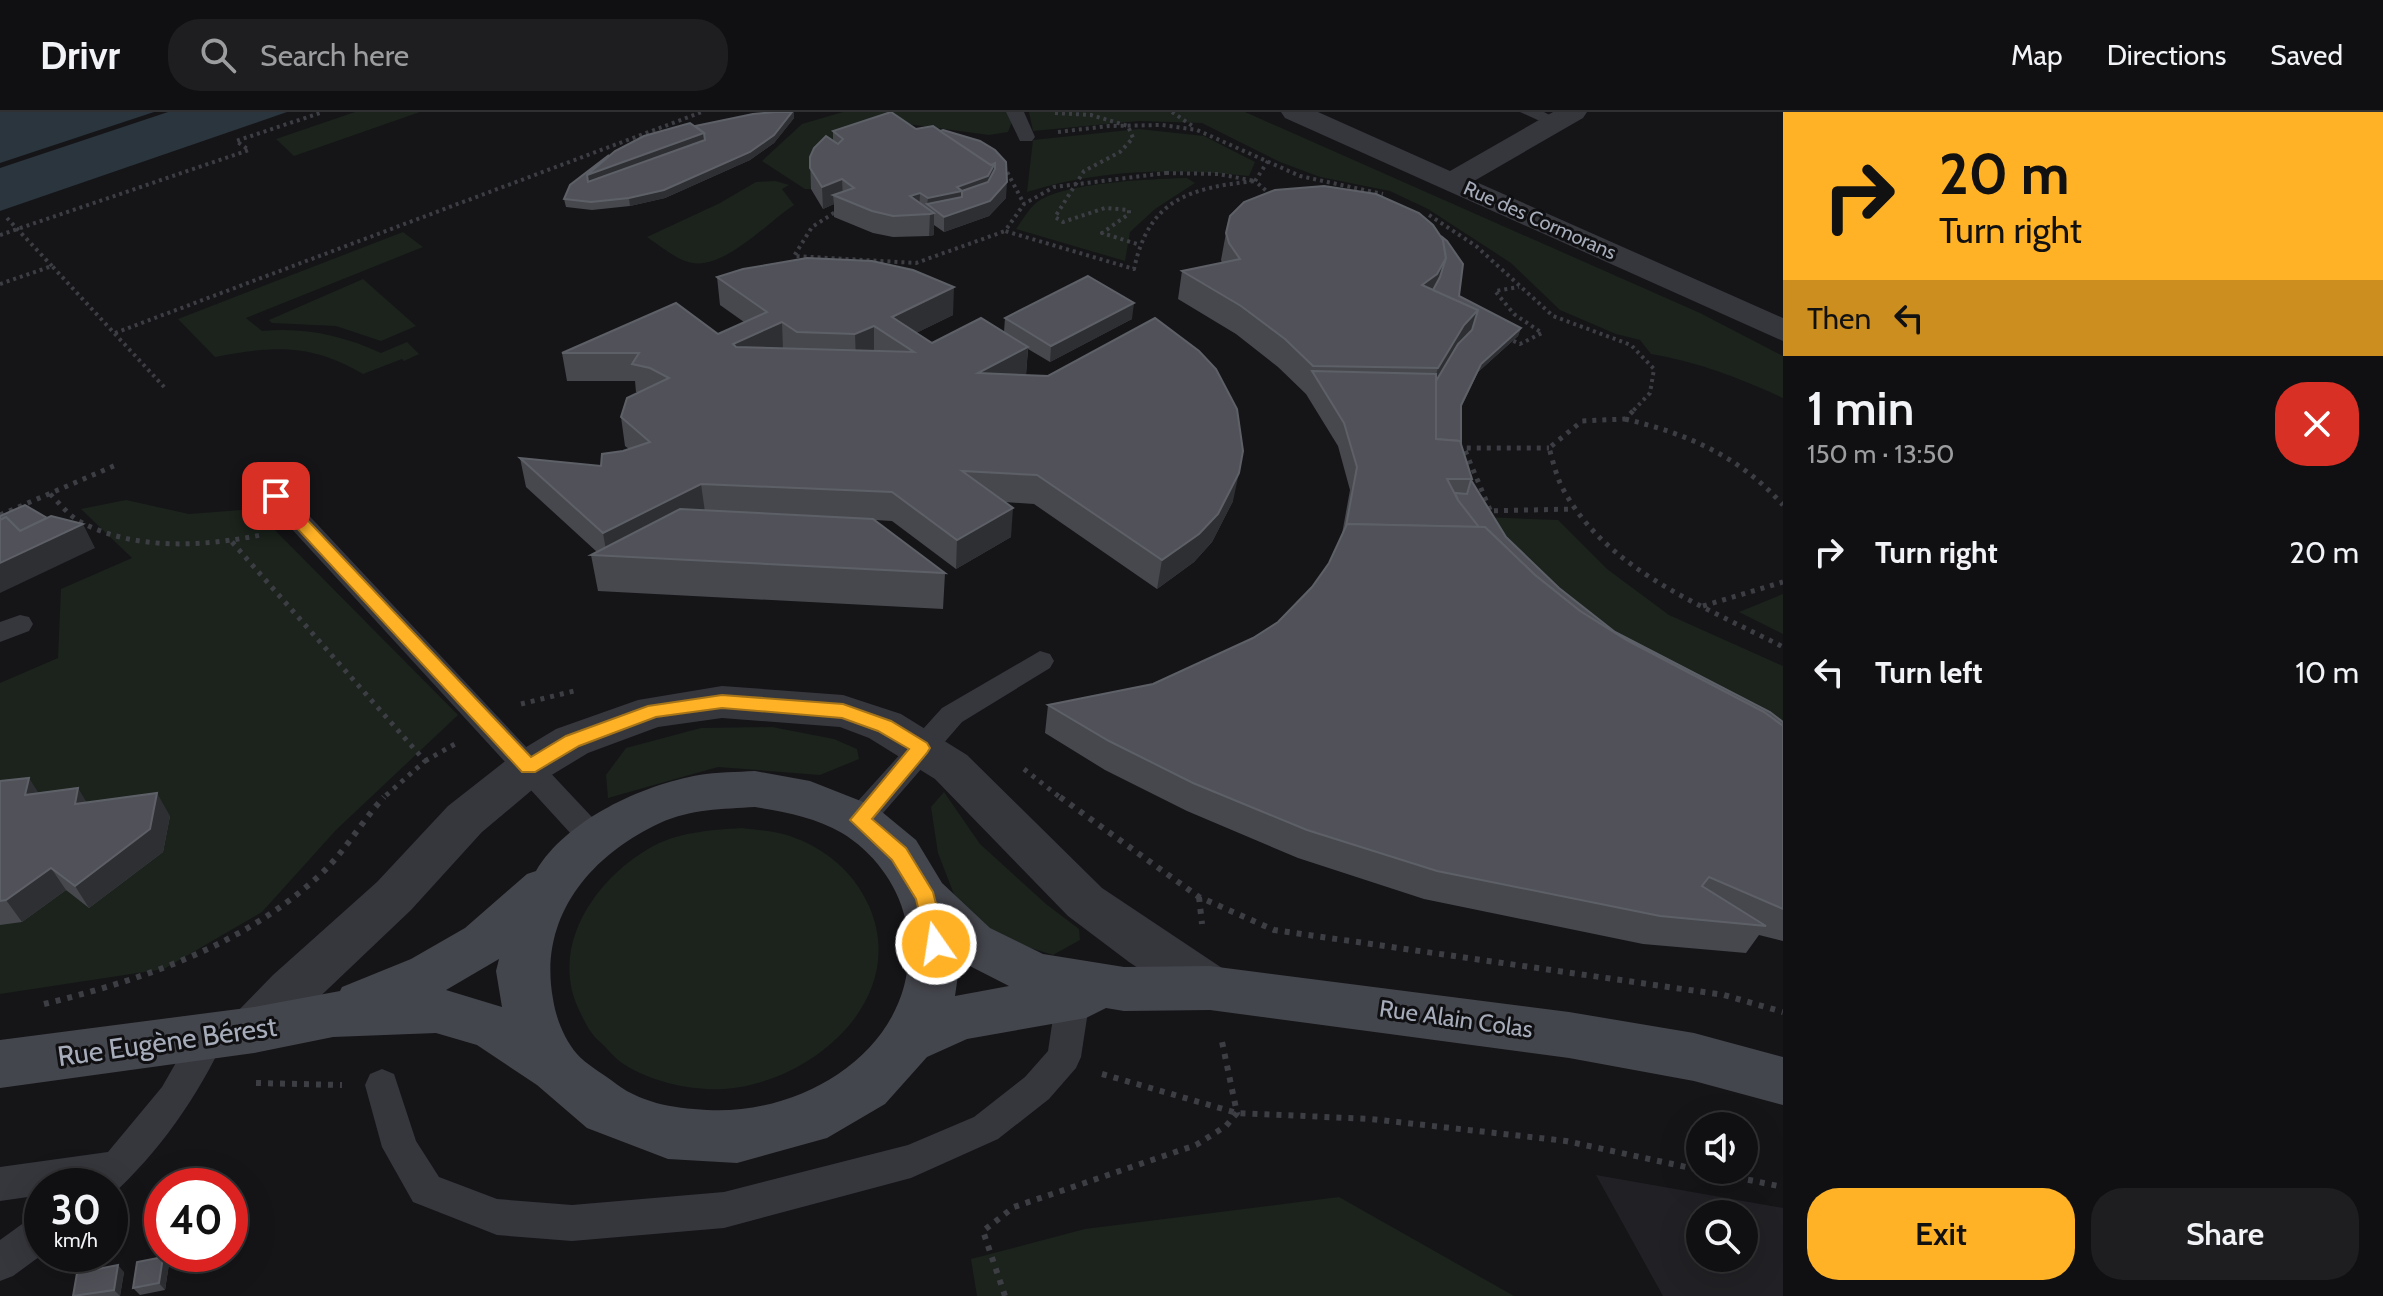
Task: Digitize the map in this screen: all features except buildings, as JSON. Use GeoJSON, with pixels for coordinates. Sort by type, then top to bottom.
{"type":"FeatureCollection","features":[{"type":"Feature","properties":{"kind":"street","name":"Rue des Cormorans"},"geometry":{"type":"LineString","coordinates":[[1295,112],[1783,331]]}},
{"type":"Feature","properties":{"kind":"street"},"geometry":{"type":"LineString","coordinates":[[1452,182],[1552,116]]}},
{"type":"Feature","properties":{"kind":"street"},"geometry":{"type":"LineString","coordinates":[[231,1033],[291,991],[394,896],[465,819],[529,767],[572,741],[654,711],[722,702],[843,711],[885,726],[951,767],[1085,902],[1210,988]]}},
{"type":"Feature","properties":{"kind":"street","name":"Rue Eugène Bérest"},"geometry":{"type":"LineString","coordinates":[[333,1014],[429,974],[483,943],[577,856],[644,810],[698,793],[755,789],[810,799],[859,820],[899,854],[925,897]]}},
{"type":"Feature","properties":{"kind":"street"},"geometry":{"type":"LineString","coordinates":[[558,1071],[531,1023],[522,971],[533,920],[577,856]]}},
{"type":"Feature","properties":{"kind":"street"},"geometry":{"type":"LineString","coordinates":[[908,1040],[931,992],[936,944],[925,897]]}},
{"type":"Feature","properties":{"kind":"street","name":"Rue Alain Colas"},"geometry":{"type":"LineString","coordinates":[[925,897],[972,943],[1035,975],[1124,989]]}},
{"type":"Feature","properties":{"kind":"street","name":"Rue Alain Colas"},"geometry":{"type":"LineString","coordinates":[[908,1040],[961,1017],[1124,989],[1210,988],[1569,1035],[1694,1057],[1783,1081]]}},
{"type":"Feature","properties":{"kind":"street","name":"Rue Eugène Bérest"},"geometry":{"type":"LineString","coordinates":[[0,1064],[231,1033],[333,1014],[436,1010],[493,1027],[558,1071],[606,1110],[668,1133],[737,1137],[807,1120],[866,1087],[908,1040]]}},
{"type":"Feature","properties":{"kind":"lane"},"geometry":{"type":"LineString","coordinates":[[1015,112],[1026,137]]}},
{"type":"Feature","properties":{"kind":"lane"},"geometry":{"type":"LineString","coordinates":[[276,496],[529,767],[577,856]]}},
{"type":"Feature","properties":{"kind":"lane"},"geometry":{"type":"LineString","coordinates":[[859,820],[952,715],[1040,661]]}},
{"type":"Feature","properties":{"kind":"lane"},"geometry":{"type":"LineString","coordinates":[[382,1085],[400,1147],[426,1190],[497,1217],[572,1223],[724,1210],[911,1161],[986,1128],[1037,1088],[1064,1057],[1073,998]]}},
{"type":"Feature","properties":{"kind":"lane"},"geometry":{"type":"LineString","coordinates":[[115,1168],[152,1130],[186,1083],[231,1033]]}},
{"type":"Feature","properties":{"kind":"lane"},"geometry":{"type":"LineString","coordinates":[[0,1184],[24,1182]]}},
{"type":"Feature","properties":{"kind":"lane"},"geometry":{"type":"LineString","coordinates":[[0,1263],[24,1245]]}},
{"type":"Feature","properties":{"kind":"path"},"geometry":{"type":"LineString","coordinates":[[0,235],[249,150],[236,141],[323,112]]}},
{"type":"Feature","properties":{"kind":"path"},"geometry":{"type":"LineString","coordinates":[[115,333],[702,112]]}},
{"type":"Feature","properties":{"kind":"path"},"geometry":{"type":"LineString","coordinates":[[1050,112],[1091,115],[1128,126]]}},
{"type":"Feature","properties":{"kind":"path"},"geometry":{"type":"LineString","coordinates":[[1172,112],[1197,130],[1300,176],[1392,198]]}},
{"type":"Feature","properties":{"kind":"path"},"geometry":{"type":"LineString","coordinates":[[1128,126],[1133,138],[1129,146],[1084,171],[1055,217],[1063,222],[1105,208],[1129,210],[1129,214],[1102,233],[1137,244]]}},
{"type":"Feature","properties":{"kind":"path"},"geometry":{"type":"LineString","coordinates":[[1024,204],[992,144],[1026,137],[1128,126],[1197,130]]}},
{"type":"Feature","properties":{"kind":"path"},"geometry":{"type":"LineString","coordinates":[[1255,181],[1268,161]]}},
{"type":"Feature","properties":{"kind":"path"},"geometry":{"type":"LineString","coordinates":[[849,205],[826,214],[807,228],[794,256],[916,263],[1005,231],[1024,204],[1054,187],[1078,183],[1166,173],[1218,174],[1255,181],[1275,199]]}},
{"type":"Feature","properties":{"kind":"path"},"geometry":{"type":"LineString","coordinates":[[1005,231],[1134,269],[1137,244],[1146,226],[1161,210],[1186,195],[1213,185],[1255,181]]}},
{"type":"Feature","properties":{"kind":"path"},"geometry":{"type":"LineString","coordinates":[[1417,207],[1476,246],[1553,316],[1631,345],[1654,369],[1650,393],[1625,419]]}},
{"type":"Feature","properties":{"kind":"path"},"geometry":{"type":"LineString","coordinates":[[7,218],[166,389]]}},
{"type":"Feature","properties":{"kind":"path"},"geometry":{"type":"LineString","coordinates":[[0,284],[52,266]]}},
{"type":"Feature","properties":{"kind":"path"},"geometry":{"type":"LineString","coordinates":[[1498,334],[1520,344],[1542,333],[1514,314],[1495,291],[1520,287]]}},
{"type":"Feature","properties":{"kind":"path"},"geometry":{"type":"LineString","coordinates":[[1451,448],[1549,448],[1582,421],[1625,419],[1676,430],[1710,445],[1762,479],[1783,505]]}},
{"type":"Feature","properties":{"kind":"path"},"geometry":{"type":"LineString","coordinates":[[1464,448],[1490,510]]}},
{"type":"Feature","properties":{"kind":"path"},"geometry":{"type":"LineString","coordinates":[[1549,448],[1553,471],[1574,509],[1592,533],[1628,562],[1702,606],[1783,647]]}},
{"type":"Feature","properties":{"kind":"path"},"geometry":{"type":"LineString","coordinates":[[0,515],[116,465]]}},
{"type":"Feature","properties":{"kind":"path"},"geometry":{"type":"LineString","coordinates":[[50,494],[74,518],[110,535],[171,543],[232,542],[300,522]]}},
{"type":"Feature","properties":{"kind":"path"},"geometry":{"type":"LineString","coordinates":[[1477,511],[1574,509]]}},
{"type":"Feature","properties":{"kind":"path"},"geometry":{"type":"LineString","coordinates":[[232,542],[425,761]]}},
{"type":"Feature","properties":{"kind":"path"},"geometry":{"type":"LineString","coordinates":[[1702,606],[1741,597],[1783,582]]}},
{"type":"Feature","properties":{"kind":"path"},"geometry":{"type":"LineString","coordinates":[[28,1008],[104,991],[192,959],[274,913],[324,871],[383,798],[425,761],[521,704],[577,690]]}},
{"type":"Feature","properties":{"kind":"path"},"geometry":{"type":"LineString","coordinates":[[1020,766],[1106,833],[1199,897],[1274,930],[1724,995],[1783,1012]]}},
{"type":"Feature","properties":{"kind":"path"},"geometry":{"type":"LineString","coordinates":[[1210,988],[1237,1113]]}},
{"type":"Feature","properties":{"kind":"path"},"geometry":{"type":"LineString","coordinates":[[1064,1057],[1097,1073],[1237,1113],[1371,1119],[1566,1141],[1686,1167]]}},
{"type":"Feature","properties":{"kind":"path"},"geometry":{"type":"LineString","coordinates":[[247,1082],[327,1086]]}},
{"type":"Feature","properties":{"kind":"path"},"geometry":{"type":"LineString","coordinates":[[1005,1296],[983,1231],[1014,1207],[1196,1145],[1226,1126],[1237,1113]]}},
{"type":"Feature","properties":{"kind":"path"},"geometry":{"type":"LineString","coordinates":[[1758,1182],[1783,1187]]}},
{"type":"Feature","properties":{"kind":"shaded area"},"geometry":{"type":"Polygon","coordinates":[[[0,112],[287,112],[0,211],[0,112]]]}},
{"type":"Feature","properties":{"kind":"shaded area"},"geometry":{"type":"Polygon","coordinates":[[[355,112],[420,112],[294,156],[276,139],[355,112]]]}},
{"type":"Feature","properties":{"kind":"shaded area"},"geometry":{"type":"Polygon","coordinates":[[[843,112],[1008,112],[1013,119],[1008,132],[989,135],[892,122],[812,172],[811,189],[805,189],[762,161],[802,124],[843,112]]]}},
{"type":"Feature","properties":{"kind":"shaded area"},"geometry":{"type":"Polygon","coordinates":[[[1029,112],[1245,112],[1700,313],[1783,356],[1783,398],[1685,361],[1651,354],[1640,340],[1616,334],[1560,310],[1511,263],[1428,209],[1390,191],[1320,177],[1280,162],[1202,123],[1139,121],[1033,131],[1029,112]]]}},
{"type":"Feature","properties":{"kind":"shaded area"},"geometry":{"type":"Polygon","coordinates":[[[1139,129],[1204,136],[1255,162],[1249,176],[1137,172],[1054,184],[1027,192],[1033,140],[1139,129]]]}},
{"type":"Feature","properties":{"kind":"shaded area"},"geometry":{"type":"Polygon","coordinates":[[[1187,178],[1195,183],[1155,209],[1130,232],[1125,261],[1016,229],[1035,204],[1064,191],[1108,183],[1187,178]]]}},
{"type":"Feature","properties":{"kind":"shaded area"},"geometry":{"type":"Polygon","coordinates":[[[775,181],[789,185],[782,189],[794,205],[742,245],[713,261],[685,261],[647,237],[720,203],[756,182],[775,181]]]}},
{"type":"Feature","properties":{"kind":"shaded area"},"geometry":{"type":"Polygon","coordinates":[[[403,232],[423,247],[246,318],[262,331],[293,330],[323,334],[381,353],[407,342],[419,354],[404,361],[402,359],[363,374],[326,357],[291,350],[273,349],[215,357],[178,319],[403,232]]]}},
{"type":"Feature","properties":{"kind":"shaded area"},"geometry":{"type":"Polygon","coordinates":[[[363,279],[416,326],[381,341],[336,326],[272,323],[269,320],[363,279]]]}},
{"type":"Feature","properties":{"kind":"shaded area"},"geometry":{"type":"Polygon","coordinates":[[[126,500],[189,514],[254,509],[458,715],[336,830],[262,912],[164,969],[0,994],[0,683],[58,658],[61,589],[132,558],[81,509],[126,500]]]}},
{"type":"Feature","properties":{"kind":"shaded area"},"geometry":{"type":"Polygon","coordinates":[[[1483,517],[1558,520],[1607,569],[1669,615],[1783,666],[1783,735],[1611,640],[1483,517]]]}},
{"type":"Feature","properties":{"kind":"shaded area"},"geometry":{"type":"Polygon","coordinates":[[[1783,594],[1783,634],[1739,612],[1783,594]]]}},
{"type":"Feature","properties":{"kind":"shaded area"},"geometry":{"type":"Polygon","coordinates":[[[772,727],[834,739],[857,749],[859,759],[820,775],[718,767],[608,798],[606,775],[626,748],[701,728],[772,727]]]}},
{"type":"Feature","properties":{"kind":"shaded area"},"geometry":{"type":"Polygon","coordinates":[[[944,792],[980,844],[1046,904],[1079,929],[1080,940],[1053,955],[998,938],[957,902],[938,853],[931,807],[944,792]]]}},
{"type":"Feature","properties":{"kind":"shaded area"},"geometry":{"type":"Polygon","coordinates":[[[742,828],[778,833],[803,841],[826,854],[847,872],[869,906],[878,940],[876,973],[864,1003],[845,1030],[819,1053],[790,1071],[757,1083],[724,1089],[686,1087],[660,1081],[618,1060],[585,1023],[571,986],[573,940],[595,897],[610,879],[648,849],[682,835],[742,828]]]}},
{"type":"Feature","properties":{"kind":"shaded area"},"geometry":{"type":"Polygon","coordinates":[[[1596,1175],[1738,1200],[1686,1200],[1686,1272],[1758,1272],[1758,1204],[1783,1208],[1783,1296],[1663,1296],[1596,1175]]]}},
{"type":"Feature","properties":{"kind":"shaded area"},"geometry":{"type":"Polygon","coordinates":[[[1339,1197],[1514,1296],[977,1296],[971,1259],[1085,1229],[1339,1197]]]}},
{"type":"Feature","properties":{"kind":"pier"},"geometry":{"type":"Polygon","coordinates":[[[154,112],[168,112],[0,168],[0,163],[154,112]]]}},
{"type":"Feature","properties":{"kind":"route"},"geometry":{"type":"LineString","coordinates":[[276,496],[529,767],[572,741],[654,711],[722,702],[843,711],[885,726],[921,748],[859,820],[899,854],[925,897],[936,944]]}}]}
